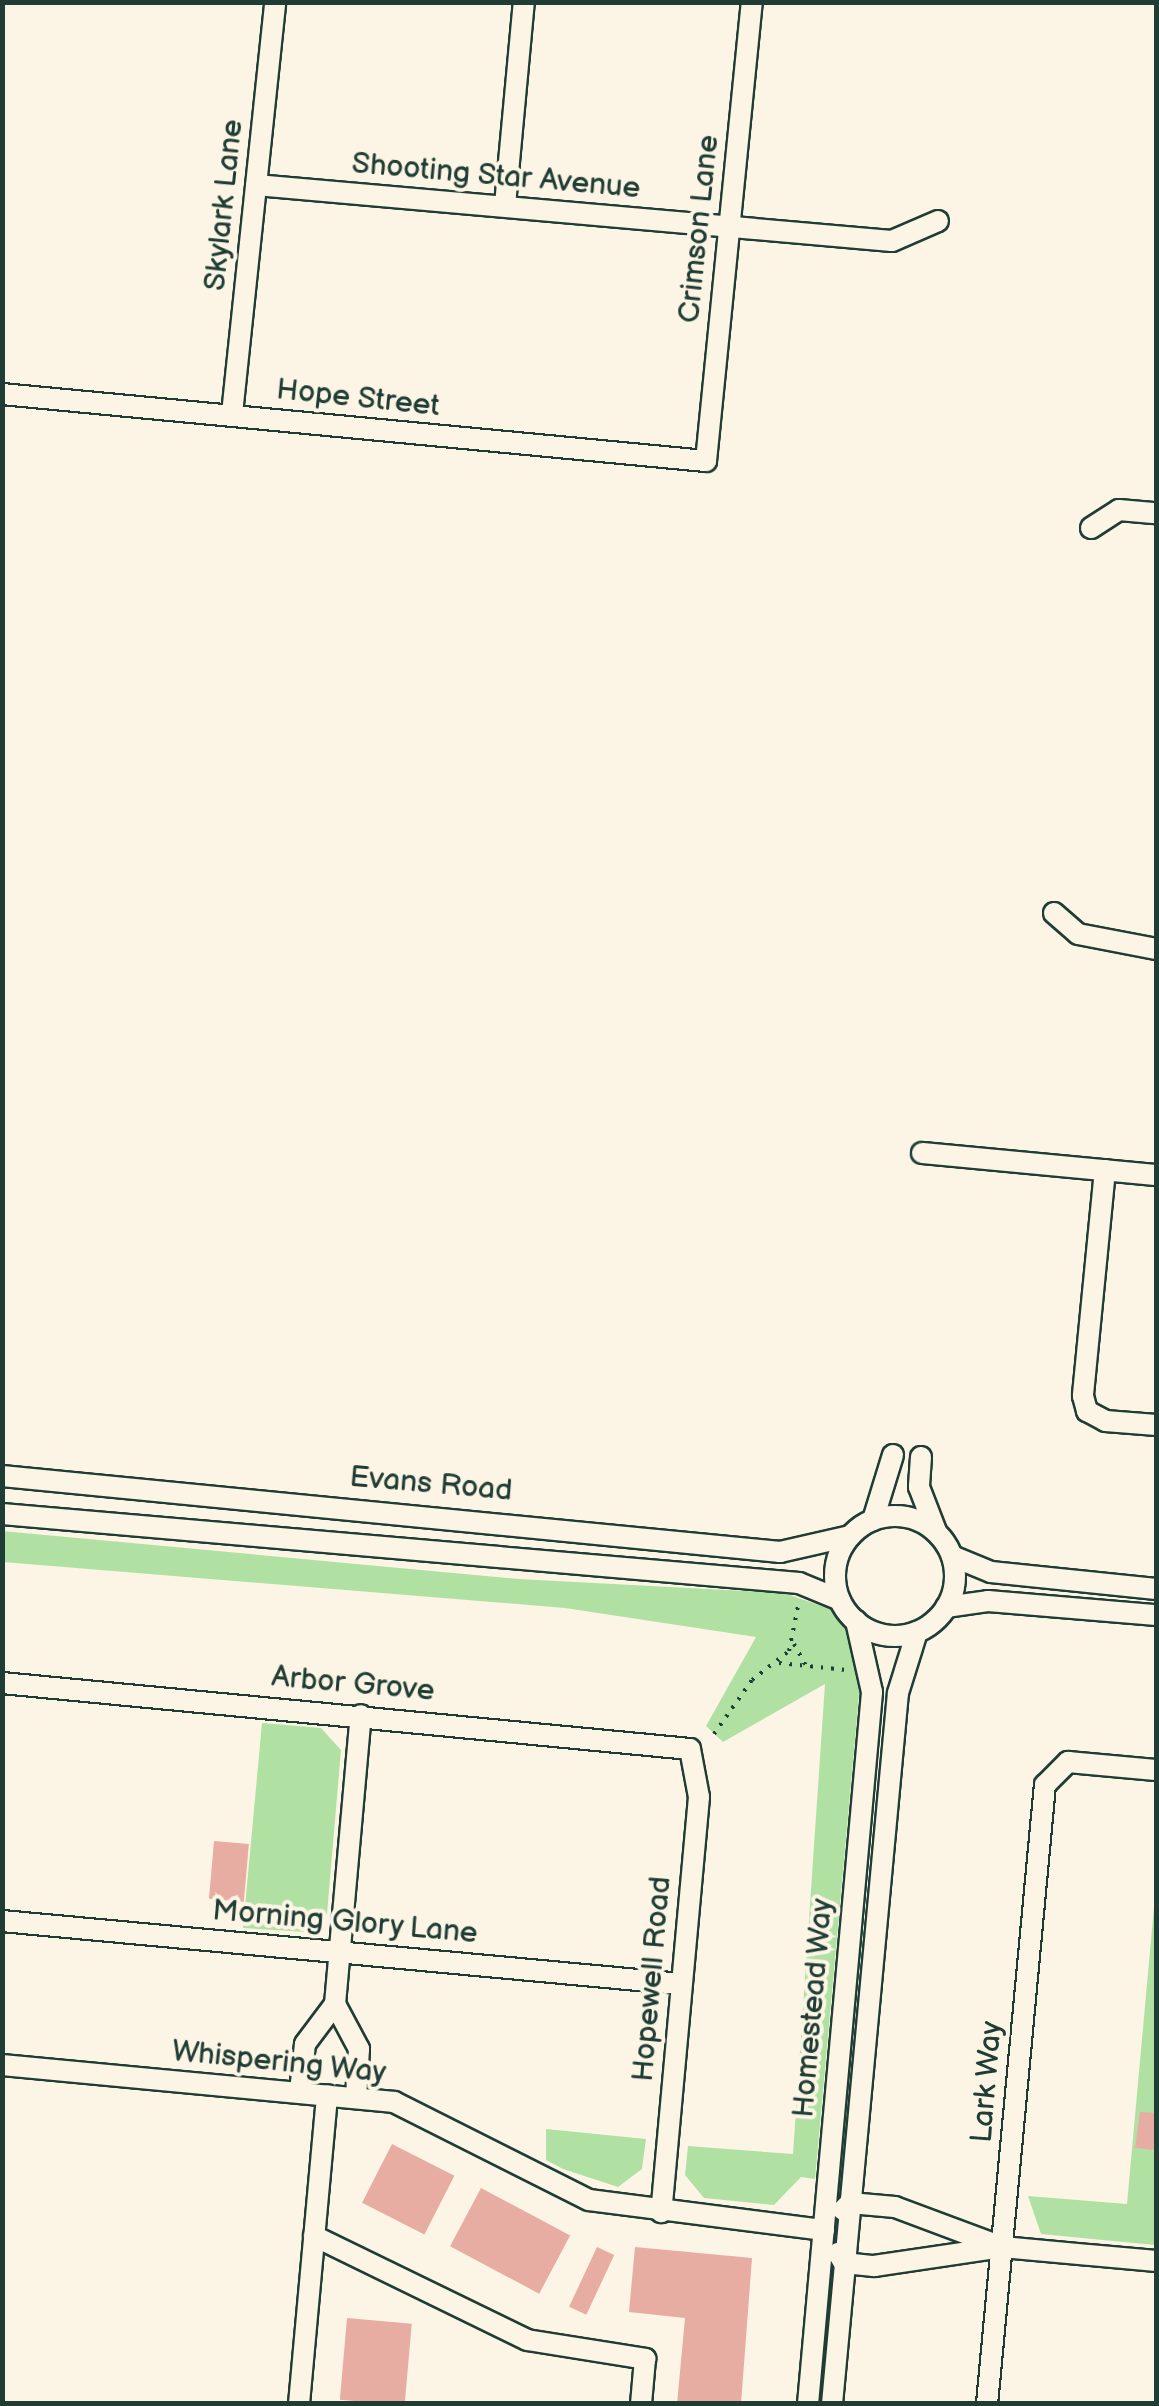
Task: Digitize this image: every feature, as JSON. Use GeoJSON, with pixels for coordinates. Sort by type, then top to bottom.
{"type":"FeatureCollection","features":[{"type":"Feature","properties":{"kind":"street","name":"Skylark Lane"},"geometry":{"type":"LineString","coordinates":[[232,414],[275,2]]}},
{"type":"Feature","properties":{"kind":"street"},"geometry":{"type":"LineString","coordinates":[[505,205],[524,2]]}},
{"type":"Feature","properties":{"kind":"street","name":"Crimson Lane"},"geometry":{"type":"LineString","coordinates":[[706,461],[752,2]]}},
{"type":"Feature","properties":{"kind":"street","name":"Shooting Star Avenue"},"geometry":{"type":"LineString","coordinates":[[256,185],[892,241],[938,221]]}},
{"type":"Feature","properties":{"kind":"street","name":"Hope Street"},"geometry":{"type":"LineString","coordinates":[[2,394],[706,461]]}},
{"type":"Feature","properties":{"kind":"street"},"geometry":{"type":"LineString","coordinates":[[1090,528],[1118,510],[1156,513]]}},
{"type":"Feature","properties":{"kind":"street"},"geometry":{"type":"LineString","coordinates":[[1054,913],[1078,934],[1156,949]]}},
{"type":"Feature","properties":{"kind":"street"},"geometry":{"type":"LineString","coordinates":[[922,1153],[1156,1175]]}},
{"type":"Feature","properties":{"kind":"street"},"geometry":{"type":"LineString","coordinates":[[1105,1170],[1087,1411],[1156,1425]]}},
{"type":"Feature","properties":{"kind":"street"},"geometry":{"type":"LineString","coordinates":[[873,1520],[893,1455]]}},
{"type":"Feature","properties":{"kind":"street"},"geometry":{"type":"LineString","coordinates":[[920,1458],[918,1487],[937,1533],[952,1556],[991,1572],[1156,1589]]}},
{"type":"Feature","properties":{"kind":"street","name":"Evans Road"},"geometry":{"type":"LineString","coordinates":[[2,1476],[780,1552],[850,1536]]}},
{"type":"Feature","properties":{"kind":"street"},"geometry":{"type":"LineString","coordinates":[[333,1544],[336,1506]]}},
{"type":"Feature","properties":{"kind":"street"},"geometry":{"type":"LineString","coordinates":[[2,1514],[799,1583],[840,1600]]}},
{"type":"Feature","properties":{"kind":"street"},"geometry":{"type":"LineString","coordinates":[[937,1533],[900,1516],[873,1520],[850,1536],[835,1574],[840,1600],[856,1622],[891,1636],[917,1632],[946,1607],[988,1601],[1156,1615]]}},
{"type":"Feature","properties":{"kind":"street"},"geometry":{"type":"LineString","coordinates":[[946,1607],[952,1556]]}},
{"type":"Feature","properties":{"kind":"street","name":"Homestead Way"},"geometry":{"type":"LineString","coordinates":[[808,2404],[872,1692],[856,1622]]}},
{"type":"Feature","properties":{"kind":"street","name":"Homestead Way"},"geometry":{"type":"LineString","coordinates":[[832,2404],[898,1692],[917,1632]]}},
{"type":"Feature","properties":{"kind":"street","name":"Arbor Grove"},"geometry":{"type":"LineString","coordinates":[[2,1682],[683,1744],[695,1753]]}},
{"type":"Feature","properties":{"kind":"street"},"geometry":{"type":"LineString","coordinates":[[356,2098],[359,2049],[335,2004],[362,1715]]}},
{"type":"Feature","properties":{"kind":"street","name":"Hopewell Road"},"geometry":{"type":"LineString","coordinates":[[661,2212],[699,1797],[695,1753]]}},
{"type":"Feature","properties":{"kind":"street","name":"Lark Way"},"geometry":{"type":"LineString","coordinates":[[987,2404],[1042,1799],[1054,1769],[1156,1770]]}},
{"type":"Feature","properties":{"kind":"street","name":"Morning Glory Lane"},"geometry":{"type":"LineString","coordinates":[[2,1921],[682,1984]]}},
{"type":"Feature","properties":{"kind":"street"},"geometry":{"type":"LineString","coordinates":[[300,2092],[305,2044],[335,2004]]}},
{"type":"Feature","properties":{"kind":"street","name":"Whispering Way"},"geometry":{"type":"LineString","coordinates":[[2,2066],[300,2092],[416,2109],[589,2200],[824,2230]]}},
{"type":"Feature","properties":{"kind":"street"},"geometry":{"type":"LineString","coordinates":[[299,2404],[326,2095]]}},
{"type":"Feature","properties":{"kind":"street"},"geometry":{"type":"LineString","coordinates":[[1002,2248],[973,2229],[921,2223],[895,2207],[850,2203],[824,2230],[844,2263],[918,2256],[970,2258],[1002,2248],[1156,2262]]}},
{"type":"Feature","properties":{"kind":"street"},"geometry":{"type":"LineString","coordinates":[[918,2256],[921,2223]]}},
{"type":"Feature","properties":{"kind":"street"},"geometry":{"type":"LineString","coordinates":[[314,2236],[527,2340],[646,2359],[641,2404]]}},
{"type":"Feature","properties":{"kind":"path"},"geometry":{"type":"LineString","coordinates":[[714,1734],[752,1680],[779,1664],[794,1642],[798,1606]]}},
{"type":"Feature","properties":{"kind":"path"},"geometry":{"type":"LineString","coordinates":[[794,1642],[806,1666]]}},
{"type":"Feature","properties":{"kind":"path"},"geometry":{"type":"LineString","coordinates":[[779,1664],[850,1669]]}},
{"type":"Feature","properties":{"kind":"green space"},"geometry":{"type":"Polygon","coordinates":[[[2,1531],[519,1579],[784,1593],[833,1610],[850,1633],[860,1684],[815,2179],[801,2177],[774,2205],[704,2198],[685,2175],[688,2146],[793,2154],[825,1684],[723,1742],[706,1726],[756,1637],[565,1608],[3,1562],[2,1531]]]}},
{"type":"Feature","properties":{"kind":"green space"},"geometry":{"type":"Polygon","coordinates":[[[262,1723],[321,1728],[341,1750],[327,1914],[306,1932],[243,1928],[262,1723]]]}},
{"type":"Feature","properties":{"kind":"green space"},"geometry":{"type":"Polygon","coordinates":[[[1156,1885],[1155,2245],[1041,2234],[1028,2196],[1127,2204],[1156,1885]]]}},
{"type":"Feature","properties":{"kind":"green space"},"geometry":{"type":"Polygon","coordinates":[[[546,2129],[646,2139],[642,2169],[618,2187],[563,2169],[546,2160],[546,2129]]]}},
{"type":"Feature","properties":{"kind":"building"},"geometry":{"type":"Polygon","coordinates":[[[214,1841],[249,1844],[244,1902],[209,1899],[214,1841]]]}},
{"type":"Feature","properties":{"kind":"building"},"geometry":{"type":"Polygon","coordinates":[[[1140,2112],[1156,2113],[1156,2150],[1135,2148],[1140,2112]]]}},
{"type":"Feature","properties":{"kind":"building"},"geometry":{"type":"Polygon","coordinates":[[[392,2144],[454,2176],[424,2235],[362,2203],[392,2144]]]}},
{"type":"Feature","properties":{"kind":"building"},"geometry":{"type":"Polygon","coordinates":[[[481,2188],[570,2235],[539,2294],[450,2246],[481,2188]]]}},
{"type":"Feature","properties":{"kind":"building"},"geometry":{"type":"Polygon","coordinates":[[[597,2247],[614,2255],[586,2315],[569,2307],[597,2247]]]}},
{"type":"Feature","properties":{"kind":"building"},"geometry":{"type":"Polygon","coordinates":[[[635,2247],[752,2258],[741,2404],[677,2404],[685,2318],[629,2312],[635,2247]]]}},
{"type":"Feature","properties":{"kind":"building"},"geometry":{"type":"Polygon","coordinates":[[[347,2318],[412,2324],[405,2404],[340,2400],[347,2318]]]}}]}
